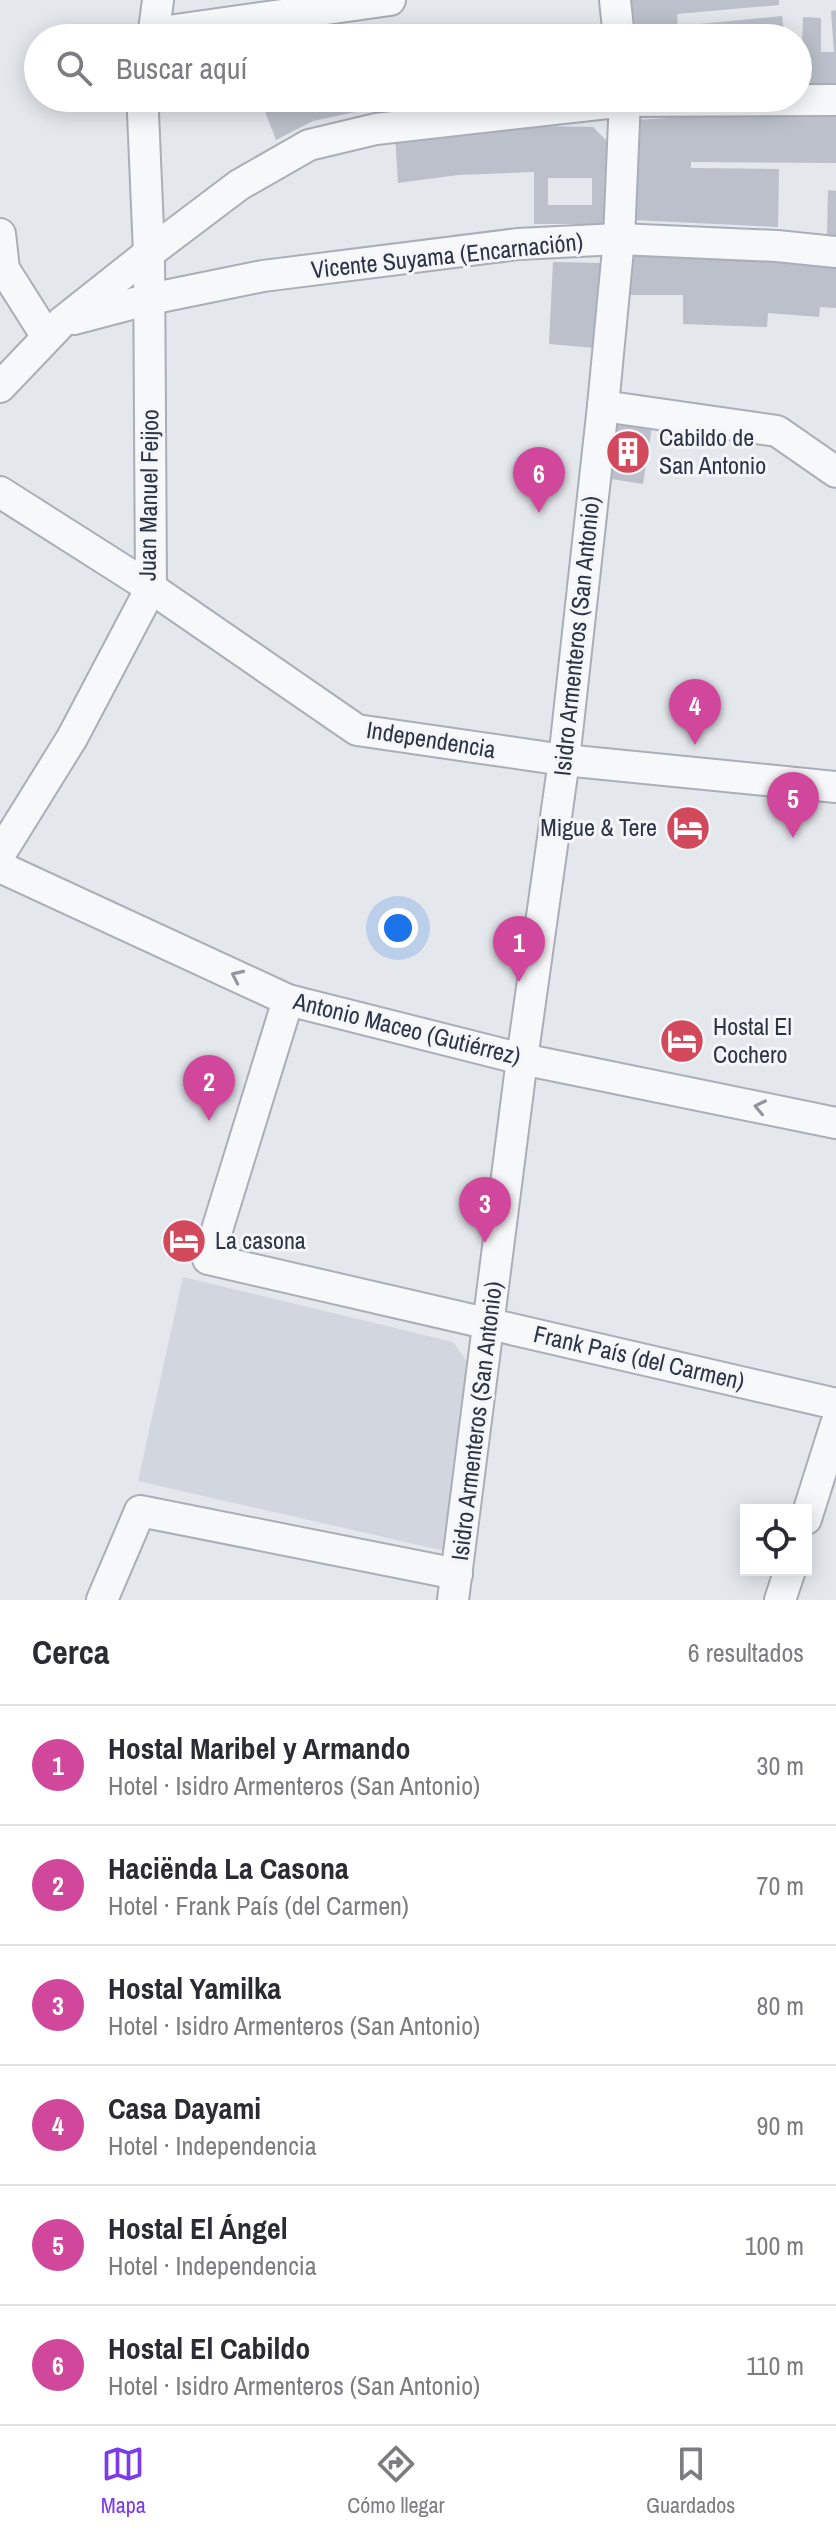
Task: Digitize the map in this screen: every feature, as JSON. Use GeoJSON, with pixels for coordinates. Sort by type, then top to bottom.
{"type":"FeatureCollection","features":[{"type":"Feature","properties":{"kind":"street"},"geometry":{"type":"LineString","coordinates":[[155,24],[158,0]]}},
{"type":"Feature","properties":{"kind":"street"},"geometry":{"type":"LineString","coordinates":[[232,24],[390,0]]}},
{"type":"Feature","properties":{"kind":"street"},"geometry":{"type":"LineString","coordinates":[[615,0],[618,24]]}},
{"type":"Feature","properties":{"kind":"street"},"geometry":{"type":"LineString","coordinates":[[812,100],[836,100]]}},
{"type":"Feature","properties":{"kind":"street","name":"Juan Manuel Feijoo"},"geometry":{"type":"LineString","coordinates":[[0,854],[72,738],[151,588],[150,299],[143,112]]}},
{"type":"Feature","properties":{"kind":"street"},"geometry":{"type":"LineString","coordinates":[[0,387],[55,330],[149,253],[239,185],[309,145],[376,129],[523,112]]}},
{"type":"Feature","properties":{"kind":"street","name":"Isidro Armenteros (San Antonio)"},"geometry":{"type":"LineString","coordinates":[[455,1587],[522,1059],[564,760],[619,239],[625,112]]}},
{"type":"Feature","properties":{"kind":"street"},"geometry":{"type":"LineString","coordinates":[[0,234],[4,269],[55,330]]}},
{"type":"Feature","properties":{"kind":"street","name":"Vicente Suyama (Encarnación)"},"geometry":{"type":"LineString","coordinates":[[55,330],[150,299],[278,274],[518,244],[619,239],[777,246],[836,252]]}},
{"type":"Feature","properties":{"kind":"street"},"geometry":{"type":"LineString","coordinates":[[603,406],[777,431],[836,472]]}},
{"type":"Feature","properties":{"kind":"street","name":"Independencia"},"geometry":{"type":"LineString","coordinates":[[0,492],[151,588],[357,730],[564,760],[836,787]]}},
{"type":"Feature","properties":{"kind":"street","name":"Antonio Maceo (Gutiérrez)"},"geometry":{"type":"LineString","coordinates":[[0,867],[288,1000],[522,1059],[836,1123]]}},
{"type":"Feature","properties":{"kind":"street","name":"Frank País (del Carmen)"},"geometry":{"type":"LineString","coordinates":[[288,1000],[208,1259],[836,1404]]}},
{"type":"Feature","properties":{"kind":"street"},"geometry":{"type":"LineString","coordinates":[[811,1504],[836,1424]]}},
{"type":"Feature","properties":{"kind":"street"},"geometry":{"type":"LineString","coordinates":[[102,1600],[140,1511],[455,1587]]}},
{"type":"Feature","properties":{"kind":"street"},"geometry":{"type":"LineString","coordinates":[[780,1600],[788,1576]]}},
{"type":"Feature","properties":{"kind":"shaded area"},"geometry":{"type":"Polygon","coordinates":[[[183,1277],[453,1342],[468,1363],[445,1551],[138,1481],[183,1277]]]}},
{"type":"Feature","properties":{"kind":"building"},"geometry":{"type":"Polygon","coordinates":[[[630,0],[779,0],[779,5],[677,14],[678,24],[633,24],[630,0]]]}},
{"type":"Feature","properties":{"kind":"building"},"geometry":{"type":"Polygon","coordinates":[[[836,10],[836,91],[812,90],[812,24],[803,24],[803,17],[821,18],[821,52],[834,52],[831,11],[836,10]]]}},
{"type":"Feature","properties":{"kind":"building"},"geometry":{"type":"Polygon","coordinates":[[[782,16],[783,24],[699,24],[782,16]]]}},
{"type":"Feature","properties":{"kind":"building"},"geometry":{"type":"Polygon","coordinates":[[[265,112],[355,112],[313,121],[276,140],[265,112]]]}},
{"type":"Feature","properties":{"kind":"building"},"geometry":{"type":"Polygon","coordinates":[[[836,112],[836,163],[691,162],[691,168],[779,169],[778,227],[632,220],[634,120],[836,112]]]}},
{"type":"Feature","properties":{"kind":"building"},"geometry":{"type":"Polygon","coordinates":[[[534,126],[593,127],[608,142],[609,224],[534,224],[534,172],[458,175],[398,183],[395,136],[534,126]],[[548,178],[548,205],[592,205],[592,178],[548,178]]]}},
{"type":"Feature","properties":{"kind":"building"},"geometry":{"type":"Polygon","coordinates":[[[828,190],[836,191],[836,236],[827,234],[828,190]]]}},
{"type":"Feature","properties":{"kind":"building"},"geometry":{"type":"Polygon","coordinates":[[[628,252],[836,260],[836,308],[820,307],[819,317],[768,313],[767,327],[683,324],[683,295],[628,295],[628,252]]]}},
{"type":"Feature","properties":{"kind":"building"},"geometry":{"type":"Polygon","coordinates":[[[553,262],[602,263],[595,348],[549,344],[553,262]]]}},
{"type":"Feature","properties":{"kind":"building","name":"Cabildo de San Antonio"},"geometry":{"type":"Polygon","coordinates":[[[614,421],[652,427],[643,484],[605,478],[614,421]]]}},
{"type":"Feature","properties":{"kind":"place","name":"Cabildo de San Antonio"},"geometry":{"type":"Point","coordinates":[628,452]}},
{"type":"Feature","properties":{"kind":"place","name":"Hostal El Cabildo"},"geometry":{"type":"Point","coordinates":[539,513]}},
{"type":"Feature","properties":{"kind":"place","name":"Casa Dayami"},"geometry":{"type":"Point","coordinates":[695,745]}},
{"type":"Feature","properties":{"kind":"place","name":"Migue & Tere"},"geometry":{"type":"Point","coordinates":[688,828]}},
{"type":"Feature","properties":{"kind":"place","name":"Hostal El Ángel"},"geometry":{"type":"Point","coordinates":[793,838]}},
{"type":"Feature","properties":{"kind":"place","name":"Hostal Maribel y Armando"},"geometry":{"type":"Point","coordinates":[519,982]}},
{"type":"Feature","properties":{"kind":"place","name":"Hostal El Cochero"},"geometry":{"type":"Point","coordinates":[682,1041]}},
{"type":"Feature","properties":{"kind":"place","name":"Haciënda La Casona"},"geometry":{"type":"Point","coordinates":[209,1121]}},
{"type":"Feature","properties":{"kind":"place","name":"La casona"},"geometry":{"type":"Point","coordinates":[184,1241]}},
{"type":"Feature","properties":{"kind":"place","name":"Hostal Yamilka"},"geometry":{"type":"Point","coordinates":[485,1243]}}]}
